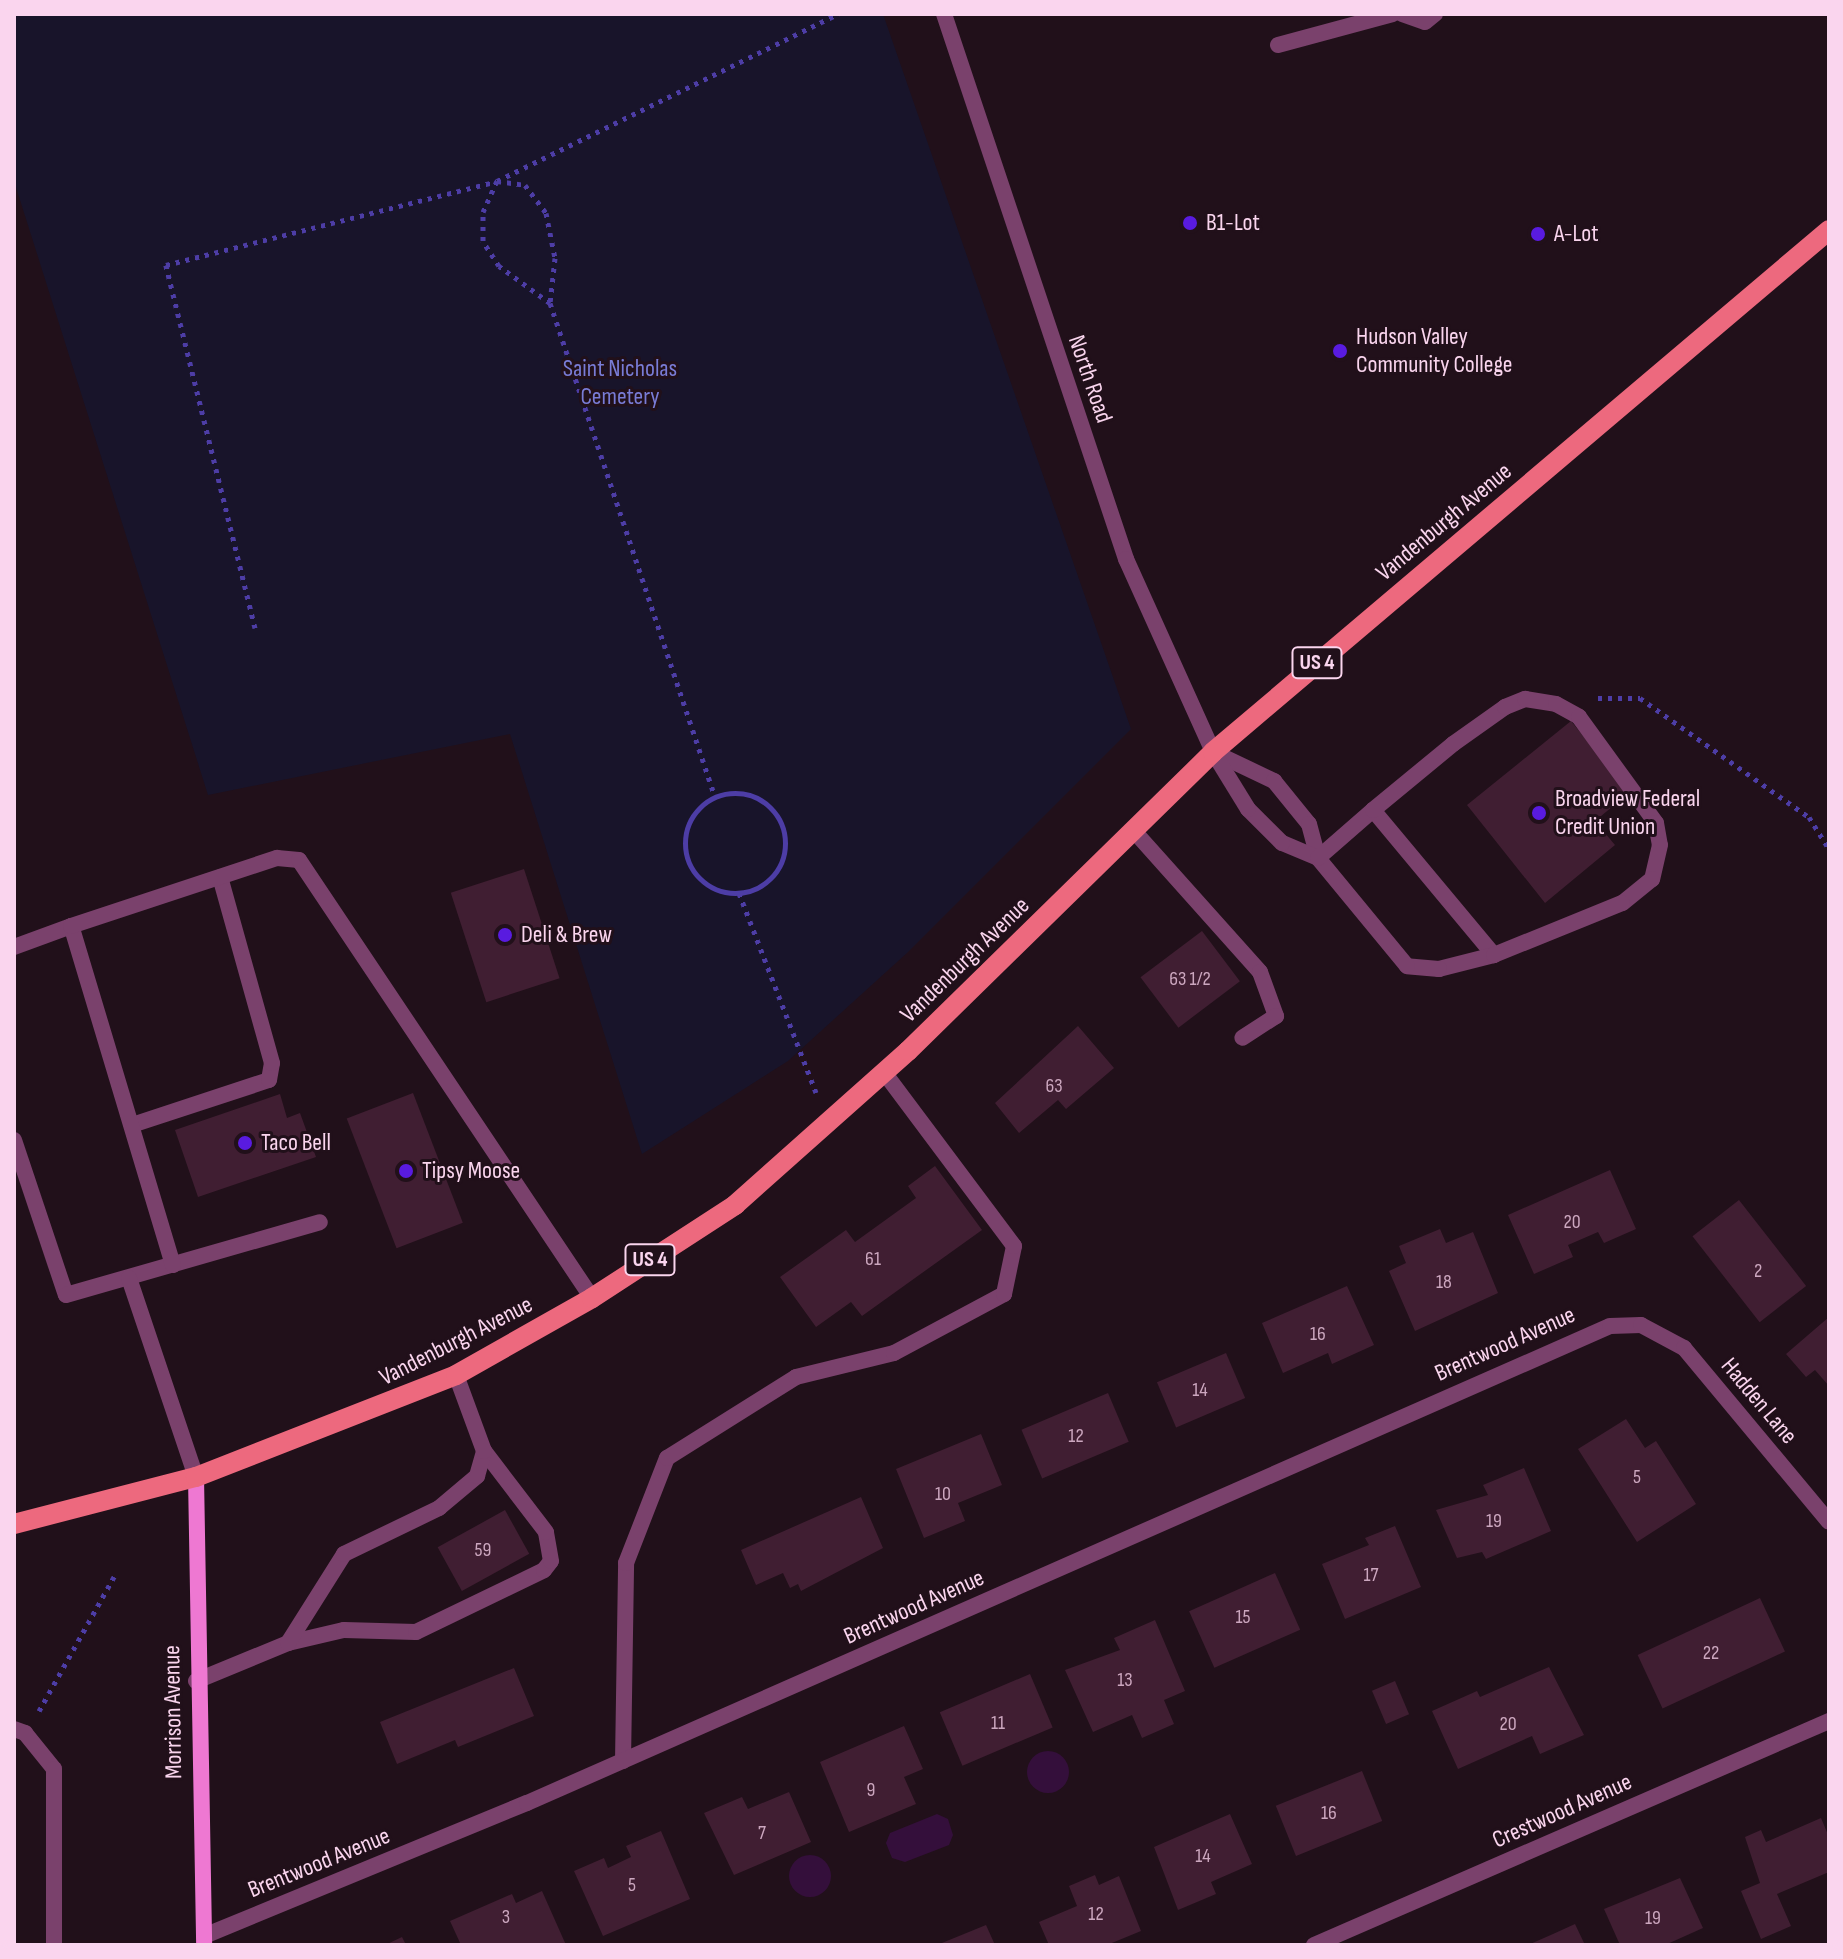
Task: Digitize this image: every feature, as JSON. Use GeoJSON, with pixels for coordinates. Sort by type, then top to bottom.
{"type":"FeatureCollection","features":[{"type":"Feature","properties":{"kind":"main road","name":"Vandenburgh Avenue"},"geometry":{"type":"LineString","coordinates":[[14,1524],[196,1477],[456,1375],[592,1298],[735,1205],[884,1072],[1213,752],[1829,230]]}},
{"type":"Feature","properties":{"kind":"street","name":"North Road"},"geometry":{"type":"LineString","coordinates":[[944,14],[1126,559],[1213,752],[1248,809],[1282,843],[1318,858]]}},
{"type":"Feature","properties":{"kind":"street"},"geometry":{"type":"LineString","coordinates":[[1278,45],[1393,14]]}},
{"type":"Feature","properties":{"kind":"street"},"geometry":{"type":"LineString","coordinates":[[1402,14],[1425,22],[1435,14]]}},
{"type":"Feature","properties":{"kind":"street"},"geometry":{"type":"LineString","coordinates":[[1213,752],[1274,781],[1309,824],[1318,858],[1407,966],[1439,969],[1494,955],[1641,892],[1652,879],[1660,845],[1647,806],[1579,717],[1556,704],[1525,699],[1481,723],[1318,858]]}},
{"type":"Feature","properties":{"kind":"street"},"geometry":{"type":"LineString","coordinates":[[1373,810],[1494,955]]}},
{"type":"Feature","properties":{"kind":"street"},"geometry":{"type":"LineString","coordinates":[[1134,831],[1260,972],[1276,1016],[1242,1038]]}},
{"type":"Feature","properties":{"kind":"street"},"geometry":{"type":"LineString","coordinates":[[14,947],[277,858],[299,860],[592,1298]]}},
{"type":"Feature","properties":{"kind":"street"},"geometry":{"type":"LineString","coordinates":[[132,1125],[269,1080],[272,1063],[220,877]]}},
{"type":"Feature","properties":{"kind":"street"},"geometry":{"type":"LineString","coordinates":[[71,926],[173,1265]]}},
{"type":"Feature","properties":{"kind":"street"},"geometry":{"type":"LineString","coordinates":[[623,1761],[626,1563],[667,1458],[796,1377],[894,1353],[1004,1294],[1014,1246],[884,1072]]}},
{"type":"Feature","properties":{"kind":"street"},"geometry":{"type":"LineString","coordinates":[[14,1140],[66,1295],[320,1222]]}},
{"type":"Feature","properties":{"kind":"street"},"geometry":{"type":"LineString","coordinates":[[129,1278],[196,1477]]}},
{"type":"Feature","properties":{"kind":"street","name":"Brentwood Avenue"},"geometry":{"type":"LineString","coordinates":[[204,1940],[623,1761],[1586,1332],[1641,1325]]}},
{"type":"Feature","properties":{"kind":"street","name":"Hadden Lane"},"geometry":{"type":"LineString","coordinates":[[1641,1325],[1684,1348],[1829,1522]]}},
{"type":"Feature","properties":{"kind":"street"},"geometry":{"type":"LineString","coordinates":[[196,1681],[288,1643],[344,1630],[416,1632],[544,1570],[551,1561],[546,1532],[484,1451],[456,1375]]}},
{"type":"Feature","properties":{"kind":"street"},"geometry":{"type":"LineString","coordinates":[[288,1643],[344,1554],[455,1498],[477,1476],[484,1451]]}},
{"type":"Feature","properties":{"kind":"street","name":"Morrison Avenue"},"geometry":{"type":"LineString","coordinates":[[196,1477],[196,1681],[204,1940]]}},
{"type":"Feature","properties":{"kind":"street","name":"Crestwood Avenue"},"geometry":{"type":"LineString","coordinates":[[1314,1945],[1829,1721]]}},
{"type":"Feature","properties":{"kind":"street"},"geometry":{"type":"LineString","coordinates":[[14,1729],[25,1733],[54,1769],[54,1945]]}},
{"type":"Feature","properties":{"kind":"path"},"geometry":{"type":"LineString","coordinates":[[255,628],[166,265],[497,181],[838,14]]}},
{"type":"Feature","properties":{"kind":"path"},"geometry":{"type":"LineString","coordinates":[[497,181],[525,185],[546,213],[555,258],[550,303],[715,797]]}},
{"type":"Feature","properties":{"kind":"path"},"geometry":{"type":"LineString","coordinates":[[497,181],[483,212],[483,241],[499,266],[550,303]]}},
{"type":"Feature","properties":{"kind":"path"},"geometry":{"type":"LineString","coordinates":[[1582,698],[1640,698],[1809,817],[1829,849]]}},
{"type":"Feature","properties":{"kind":"path"},"geometry":{"type":"LineString","coordinates":[[745,794],[761,800],[781,824],[783,854],[778,869],[754,890],[739,893],[723,892],[697,876],[685,847],[692,817],[715,797],[745,794]]}},
{"type":"Feature","properties":{"kind":"path"},"geometry":{"type":"LineString","coordinates":[[739,893],[827,1120]]}},
{"type":"Feature","properties":{"kind":"path"},"geometry":{"type":"LineString","coordinates":[[37,1715],[114,1577]]}},
{"type":"Feature","properties":{"kind":"green space","name":"Saint Nicholas Cemetery"},"geometry":{"type":"Polygon","coordinates":[[[14,14],[883,14],[1131,729],[907,953],[788,1061],[642,1154],[510,734],[208,795],[14,181],[14,14]]]}},
{"type":"Feature","properties":{"kind":"shaded area"},"geometry":{"type":"Polygon","coordinates":[[[1048,1751],[1063,1757],[1069,1772],[1063,1787],[1048,1793],[1033,1787],[1027,1772],[1033,1757],[1048,1751]]]}},
{"type":"Feature","properties":{"kind":"shaded area"},"geometry":{"type":"Polygon","coordinates":[[[937,1814],[948,1819],[953,1835],[949,1845],[905,1862],[892,1858],[886,1843],[890,1833],[937,1814]]]}},
{"type":"Feature","properties":{"kind":"shaded area"},"geometry":{"type":"Polygon","coordinates":[[[810,1855],[825,1861],[831,1876],[825,1891],[810,1897],[795,1891],[789,1876],[795,1861],[810,1855]]]}},
{"type":"Feature","properties":{"kind":"building","name":"Broadview Federal Credit Union"},"geometry":{"type":"Polygon","coordinates":[[[1571,721],[1629,793],[1595,821],[1615,845],[1545,903],[1467,805],[1571,721]]]}},
{"type":"Feature","properties":{"kind":"building","name":"Deli & Brew"},"geometry":{"type":"Polygon","coordinates":[[[524,869],[560,978],[486,1002],[451,893],[524,869]]]}},
{"type":"Feature","properties":{"kind":"building"},"geometry":{"type":"Polygon","coordinates":[[[1202,931],[1240,981],[1178,1028],[1141,977],[1202,931]]]}},
{"type":"Feature","properties":{"kind":"building"},"geometry":{"type":"Polygon","coordinates":[[[1078,1026],[1114,1068],[1066,1109],[1058,1100],[1019,1133],[995,1103],[1078,1026]]]}},
{"type":"Feature","properties":{"kind":"building","name":"Tipsy Moose"},"geometry":{"type":"Polygon","coordinates":[[[413,1093],[463,1223],[397,1248],[347,1118],[413,1093]]]}},
{"type":"Feature","properties":{"kind":"building","name":"Taco Bell"},"geometry":{"type":"Polygon","coordinates":[[[280,1094],[287,1118],[300,1113],[316,1157],[198,1197],[175,1130],[280,1094]]]}},
{"type":"Feature","properties":{"kind":"building"},"geometry":{"type":"Polygon","coordinates":[[[935,1166],[982,1230],[862,1316],[851,1302],[816,1327],[780,1277],[846,1230],[855,1242],[916,1198],[908,1186],[935,1166]]]}},
{"type":"Feature","properties":{"kind":"building"},"geometry":{"type":"Polygon","coordinates":[[[1610,1170],[1636,1229],[1604,1243],[1598,1232],[1568,1245],[1573,1257],[1534,1274],[1508,1215],[1610,1170]]]}},
{"type":"Feature","properties":{"kind":"building"},"geometry":{"type":"Polygon","coordinates":[[[1739,1200],[1806,1286],[1760,1322],[1693,1236],[1739,1200]]]}},
{"type":"Feature","properties":{"kind":"building"},"geometry":{"type":"Polygon","coordinates":[[[1440,1229],[1446,1243],[1473,1232],[1498,1293],[1415,1331],[1389,1271],[1406,1263],[1399,1246],[1440,1229]]]}},
{"type":"Feature","properties":{"kind":"building"},"geometry":{"type":"Polygon","coordinates":[[[1347,1286],[1374,1345],[1332,1364],[1328,1353],[1283,1373],[1262,1323],[1347,1286]]]}},
{"type":"Feature","properties":{"kind":"building"},"geometry":{"type":"Polygon","coordinates":[[[1829,1317],[1829,1386],[1815,1370],[1806,1377],[1786,1354],[1829,1317]]]}},
{"type":"Feature","properties":{"kind":"building"},"geometry":{"type":"Polygon","coordinates":[[[1226,1353],[1245,1398],[1176,1427],[1157,1382],[1226,1353]]]}},
{"type":"Feature","properties":{"kind":"building"},"geometry":{"type":"Polygon","coordinates":[[[1108,1393],[1129,1442],[1042,1479],[1021,1430],[1108,1393]]]}},
{"type":"Feature","properties":{"kind":"building"},"geometry":{"type":"Polygon","coordinates":[[[1626,1419],[1645,1448],[1656,1441],[1696,1504],[1637,1542],[1578,1449],[1626,1419]]]}},
{"type":"Feature","properties":{"kind":"building"},"geometry":{"type":"Polygon","coordinates":[[[981,1434],[1002,1485],[958,1503],[965,1521],[924,1538],[896,1469],[981,1434]]]}},
{"type":"Feature","properties":{"kind":"building"},"geometry":{"type":"Polygon","coordinates":[[[1524,1468],[1551,1531],[1486,1559],[1482,1552],[1457,1558],[1436,1510],[1488,1495],[1483,1485],[1524,1468]]]}},
{"type":"Feature","properties":{"kind":"building"},"geometry":{"type":"Polygon","coordinates":[[[861,1497],[883,1548],[801,1591],[798,1584],[790,1588],[783,1573],[756,1585],[741,1550],[861,1497]]]}},
{"type":"Feature","properties":{"kind":"building"},"geometry":{"type":"Polygon","coordinates":[[[505,1510],[529,1554],[462,1591],[438,1547],[505,1510]]]}},
{"type":"Feature","properties":{"kind":"building"},"geometry":{"type":"Polygon","coordinates":[[[1395,1526],[1421,1587],[1345,1619],[1322,1564],[1369,1545],[1365,1538],[1395,1526]]]}},
{"type":"Feature","properties":{"kind":"building"},"geometry":{"type":"Polygon","coordinates":[[[1275,1573],[1300,1630],[1214,1668],[1189,1611],[1275,1573]]]}},
{"type":"Feature","properties":{"kind":"building"},"geometry":{"type":"Polygon","coordinates":[[[1760,1598],[1785,1651],[1663,1709],[1638,1655],[1760,1598]]]}},
{"type":"Feature","properties":{"kind":"building"},"geometry":{"type":"Polygon","coordinates":[[[1155,1620],[1185,1691],[1164,1700],[1174,1724],[1142,1738],[1132,1715],[1093,1732],[1065,1670],[1120,1650],[1114,1638],[1155,1620]]]}},
{"type":"Feature","properties":{"kind":"building"},"geometry":{"type":"Polygon","coordinates":[[[1549,1667],[1584,1735],[1540,1754],[1532,1736],[1458,1769],[1432,1711],[1477,1691],[1480,1697],[1549,1667]]]}},
{"type":"Feature","properties":{"kind":"building"},"geometry":{"type":"Polygon","coordinates":[[[514,1668],[534,1716],[458,1747],[455,1740],[397,1764],[380,1722],[514,1668]]]}},
{"type":"Feature","properties":{"kind":"building"},"geometry":{"type":"Polygon","coordinates":[[[1030,1674],[1053,1727],[962,1766],[940,1712],[1030,1674]]]}},
{"type":"Feature","properties":{"kind":"building"},"geometry":{"type":"Polygon","coordinates":[[[1395,1681],[1409,1714],[1386,1724],[1372,1691],[1395,1681]]]}},
{"type":"Feature","properties":{"kind":"building"},"geometry":{"type":"Polygon","coordinates":[[[904,1726],[923,1769],[904,1777],[916,1804],[849,1832],[820,1762],[904,1726]]]}},
{"type":"Feature","properties":{"kind":"building"},"geometry":{"type":"Polygon","coordinates":[[[1362,1771],[1382,1821],[1296,1856],[1276,1806],[1362,1771]]]}},
{"type":"Feature","properties":{"kind":"building"},"geometry":{"type":"Polygon","coordinates":[[[789,1792],[811,1842],[734,1875],[704,1813],[742,1797],[748,1809],[789,1792]]]}},
{"type":"Feature","properties":{"kind":"building"},"geometry":{"type":"Polygon","coordinates":[[[1230,1814],[1252,1864],[1211,1882],[1216,1894],[1178,1910],[1154,1847],[1230,1814]]]}},
{"type":"Feature","properties":{"kind":"building"},"geometry":{"type":"Polygon","coordinates":[[[1821,1818],[1829,1837],[1829,1872],[1777,1894],[1791,1926],[1761,1939],[1741,1891],[1760,1883],[1745,1837],[1761,1830],[1766,1842],[1821,1818]]]}},
{"type":"Feature","properties":{"kind":"building"},"geometry":{"type":"Polygon","coordinates":[[[661,1831],[690,1899],[603,1936],[574,1871],[604,1858],[608,1868],[631,1857],[626,1846],[661,1831]]]}},
{"type":"Feature","properties":{"kind":"building"},"geometry":{"type":"Polygon","coordinates":[[[1095,1875],[1099,1885],[1119,1876],[1141,1931],[1107,1945],[1049,1945],[1039,1922],[1077,1906],[1069,1886],[1095,1875]]]}},
{"type":"Feature","properties":{"kind":"building"},"geometry":{"type":"Polygon","coordinates":[[[1680,1878],[1703,1928],[1665,1945],[1620,1945],[1604,1909],[1680,1878]]]}},
{"type":"Feature","properties":{"kind":"building"},"geometry":{"type":"Polygon","coordinates":[[[542,1891],[566,1945],[461,1945],[450,1921],[512,1894],[516,1903],[542,1891]]]}},
{"type":"Feature","properties":{"kind":"building"},"geometry":{"type":"Polygon","coordinates":[[[1575,1924],[1585,1945],[1528,1945],[1553,1934],[1575,1924]]]}},
{"type":"Feature","properties":{"kind":"building"},"geometry":{"type":"Polygon","coordinates":[[[986,1925],[995,1945],[937,1945],[986,1925]]]}},
{"type":"Feature","properties":{"kind":"building"},"geometry":{"type":"Polygon","coordinates":[[[402,1937],[406,1945],[385,1945],[402,1937]]]}},
{"type":"Feature","properties":{"kind":"place","name":"B1-Lot"},"geometry":{"type":"Point","coordinates":[1190,223]}},
{"type":"Feature","properties":{"kind":"place","name":"A-Lot"},"geometry":{"type":"Point","coordinates":[1538,234]}},
{"type":"Feature","properties":{"kind":"place","name":"Hudson Valley Community College"},"geometry":{"type":"Point","coordinates":[1340,351]}},
{"type":"Feature","properties":{"kind":"place","name":"Broadview Federal Credit Union"},"geometry":{"type":"Point","coordinates":[1539,813]}},
{"type":"Feature","properties":{"kind":"place","name":"Deli & Brew"},"geometry":{"type":"Point","coordinates":[505,935]}},
{"type":"Feature","properties":{"kind":"place","name":"Taco Bell"},"geometry":{"type":"Point","coordinates":[245,1143]}},
{"type":"Feature","properties":{"kind":"place","name":"Tipsy Moose"},"geometry":{"type":"Point","coordinates":[406,1171]}}]}
